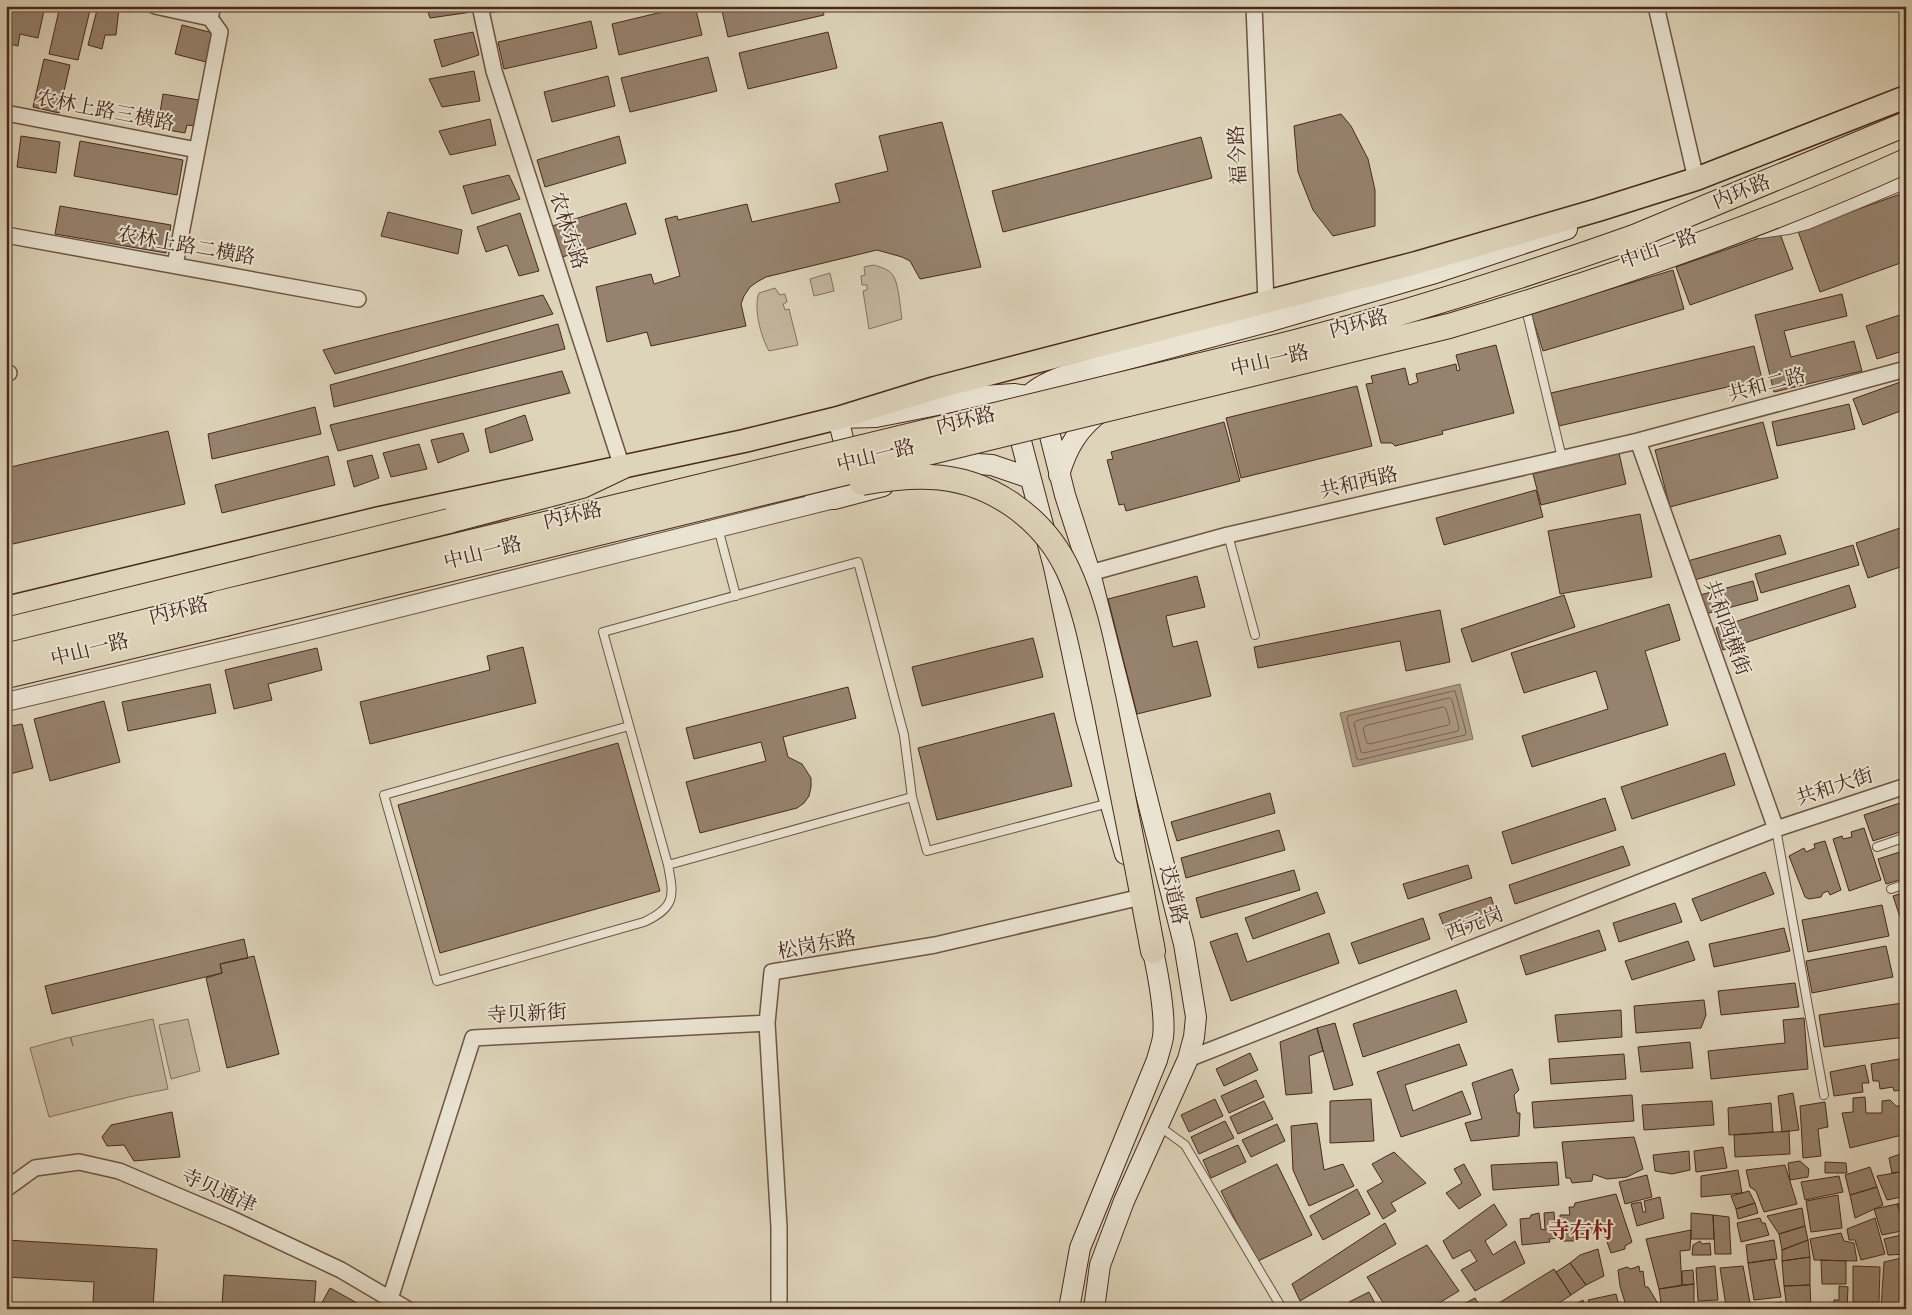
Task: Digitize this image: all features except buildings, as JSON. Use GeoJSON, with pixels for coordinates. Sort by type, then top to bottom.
{"type":"FeatureCollection","features":[{"type":"Feature","properties":{"kind":"highway","name":"内环路"},"geometry":{"type":"LineString","coordinates":[[6,654],[880,444],[1366,324],[1484,288],[1634,237],[1906,124]]}},
{"type":"Feature","properties":{"kind":"highway","name":"内环路"},"geometry":{"type":"LineString","coordinates":[[6,676],[1257,374],[1467,321],[1644,265],[1795,208],[1906,161]]}},
{"type":"Feature","properties":{"kind":"highway"},"geometry":{"type":"LineString","coordinates":[[6,630],[449,521],[582,486],[622,467]]}},
{"type":"Feature","properties":{"kind":"highway"},"geometry":{"type":"LineString","coordinates":[[678,514],[873,481],[931,477],[953,480],[990,491],[1030,518],[1051,541],[1060,555],[1068,569],[1080,601],[1091,640],[1153,951]]}},
{"type":"Feature","properties":{"kind":"main road"},"geometry":{"type":"LineString","coordinates":[[6,608],[380,518],[622,467],[838,418],[944,386],[1471,248],[1696,179],[1906,97]]}},
{"type":"Feature","properties":{"kind":"main road","name":"中山一路"},"geometry":{"type":"LineString","coordinates":[[6,671],[710,499],[849,463],[1408,329],[1523,296],[1639,257],[1716,229],[1906,151]]}},
{"type":"Feature","properties":{"kind":"main road"},"geometry":{"type":"LineString","coordinates":[[1016,423],[1017,412],[1028,396],[1040,386],[1058,378],[1271,321],[1440,272],[1589,221],[1643,196]]}},
{"type":"Feature","properties":{"kind":"main road","name":"达道路"},"geometry":{"type":"LineString","coordinates":[[1058,378],[1055,414],[1059,475],[1090,573],[1184,944],[1196,1017],[1194,1037],[1188,1059],[1124,1201],[1100,1265],[1094,1309]]}},
{"type":"Feature","properties":{"kind":"main road"},"geometry":{"type":"LineString","coordinates":[[838,418],[876,417],[983,396],[1014,394],[1028,396],[1038,406],[1055,414]]}},
{"type":"Feature","properties":{"kind":"main road"},"geometry":{"type":"LineString","coordinates":[[1059,475],[1064,456],[1080,430],[1090,419],[1123,398]]}},
{"type":"Feature","properties":{"kind":"main road"},"geometry":{"type":"LineString","coordinates":[[838,418],[849,463]]}},
{"type":"Feature","properties":{"kind":"main road","name":"达道路"},"geometry":{"type":"LineString","coordinates":[[1016,423],[1054,567],[1086,718],[1153,951],[1163,1016],[1163,1036],[1157,1060],[1080,1248],[1069,1309]]}},
{"type":"Feature","properties":{"kind":"main road"},"geometry":{"type":"LineString","coordinates":[[789,478],[834,499],[977,464],[992,465],[1030,478]]}},
{"type":"Feature","properties":{"kind":"street"},"geometry":{"type":"LineString","coordinates":[[155,6],[212,12],[220,32],[175,265]]}},
{"type":"Feature","properties":{"kind":"street","name":"农林东路"},"geometry":{"type":"LineString","coordinates":[[480,6],[494,71],[622,467]]}},
{"type":"Feature","properties":{"kind":"street","name":"福今路"},"geometry":{"type":"LineString","coordinates":[[1254,6],[1266,302]]}},
{"type":"Feature","properties":{"kind":"street"},"geometry":{"type":"LineString","coordinates":[[1656,6],[1696,179]]}},
{"type":"Feature","properties":{"kind":"street","name":"农林上路三横路"},"geometry":{"type":"LineString","coordinates":[[6,113],[197,150]]}},
{"type":"Feature","properties":{"kind":"street"},"geometry":{"type":"LineString","coordinates":[[1716,229],[1752,230],[1788,225],[1831,211],[1906,179]]}},
{"type":"Feature","properties":{"kind":"street","name":"农林上路二横路"},"geometry":{"type":"LineString","coordinates":[[6,235],[358,299]]}},
{"type":"Feature","properties":{"kind":"street","name":"共和二路"},"geometry":{"type":"LineString","coordinates":[[1638,441],[1906,369]]}},
{"type":"Feature","properties":{"kind":"street","name":"共和西路"},"geometry":{"type":"LineString","coordinates":[[1090,573],[1228,534],[1638,441]]}},
{"type":"Feature","properties":{"kind":"street","name":"共和西横街"},"geometry":{"type":"LineString","coordinates":[[1638,441],[1776,829]]}},
{"type":"Feature","properties":{"kind":"street"},"geometry":{"type":"LineString","coordinates":[[710,499],[718,528]]}},
{"type":"Feature","properties":{"kind":"street"},"geometry":{"type":"LineString","coordinates":[[6,702],[304,632],[834,499]]}},
{"type":"Feature","properties":{"kind":"street","name":"共和大街"},"geometry":{"type":"LineString","coordinates":[[1776,829],[1906,786]]}},
{"type":"Feature","properties":{"kind":"street","name":"西元岗"},"geometry":{"type":"LineString","coordinates":[[1188,1059],[1776,829]]}},
{"type":"Feature","properties":{"kind":"street","name":"松岗东路"},"geometry":{"type":"LineString","coordinates":[[779,1309],[779,1227],[767,1023],[772,972],[935,945],[1137,898]]}},
{"type":"Feature","properties":{"kind":"street","name":"寺贝新街"},"geometry":{"type":"LineString","coordinates":[[390,1299],[473,1038],[767,1023]]}},
{"type":"Feature","properties":{"kind":"street","name":"寺贝通津"},"geometry":{"type":"LineString","coordinates":[[6,1189],[35,1168],[79,1162],[119,1171],[232,1219],[341,1270],[407,1309]]}},
{"type":"Feature","properties":{"kind":"lane"},"geometry":{"type":"LineString","coordinates":[[1523,296],[1562,458]]}},
{"type":"Feature","properties":{"kind":"lane"},"geometry":{"type":"LineString","coordinates":[[718,528],[736,596]]}},
{"type":"Feature","properties":{"kind":"lane"},"geometry":{"type":"LineString","coordinates":[[1228,534],[1254,635]]}},
{"type":"Feature","properties":{"kind":"lane"},"geometry":{"type":"LineString","coordinates":[[629,726],[384,795],[438,981],[644,922],[664,911],[670,903],[672,894],[668,865],[603,632],[858,562],[904,735],[912,797],[927,852],[1110,803]]}},
{"type":"Feature","properties":{"kind":"lane"},"geometry":{"type":"LineString","coordinates":[[668,865],[912,797]]}},
{"type":"Feature","properties":{"kind":"lane"},"geometry":{"type":"LineString","coordinates":[[1776,829],[1824,1095]]}},
{"type":"Feature","properties":{"kind":"lane"},"geometry":{"type":"LineString","coordinates":[[1876,847],[1906,837]]}},
{"type":"Feature","properties":{"kind":"lane"},"geometry":{"type":"LineString","coordinates":[[1891,889],[1906,884]]}},
{"type":"Feature","properties":{"kind":"lane"},"geometry":{"type":"LineString","coordinates":[[1159,1126],[1185,1145],[1280,1304]]}},
{"type":"Feature","properties":{"kind":"shaded area"},"geometry":{"type":"Polygon","coordinates":[[[874,265],[884,268],[892,274],[898,289],[902,319],[869,329],[863,291],[867,290],[867,285],[862,285],[861,276],[865,275],[864,267],[874,265]]]}},
{"type":"Feature","properties":{"kind":"shaded area"},"geometry":{"type":"Polygon","coordinates":[[[830,273],[834,291],[814,296],[810,279],[830,273]]]}},
{"type":"Feature","properties":{"kind":"shaded area"},"geometry":{"type":"Polygon","coordinates":[[[775,288],[780,295],[785,294],[787,302],[783,304],[785,310],[789,309],[798,345],[769,351],[763,338],[757,314],[757,299],[759,293],[775,288]]]}},
{"type":"Feature","properties":{"kind":"shaded area"},"geometry":{"type":"Polygon","coordinates":[[[153,1019],[168,1089],[49,1117],[30,1048],[70,1037],[73,1046],[71,1037],[153,1019]]]}},
{"type":"Feature","properties":{"kind":"shaded area"},"geometry":{"type":"Polygon","coordinates":[[[188,1019],[200,1071],[171,1079],[159,1025],[188,1019]]]}},
{"type":"Feature","properties":{"kind":"water"},"geometry":{"type":"Polygon","coordinates":[[[1460,684],[1473,739],[1353,767],[1340,713],[1460,684]]]}},
{"type":"Feature","properties":{"kind":"district","name":"寺右村"},"geometry":{"type":"Point","coordinates":[1581,1232]}}]}
